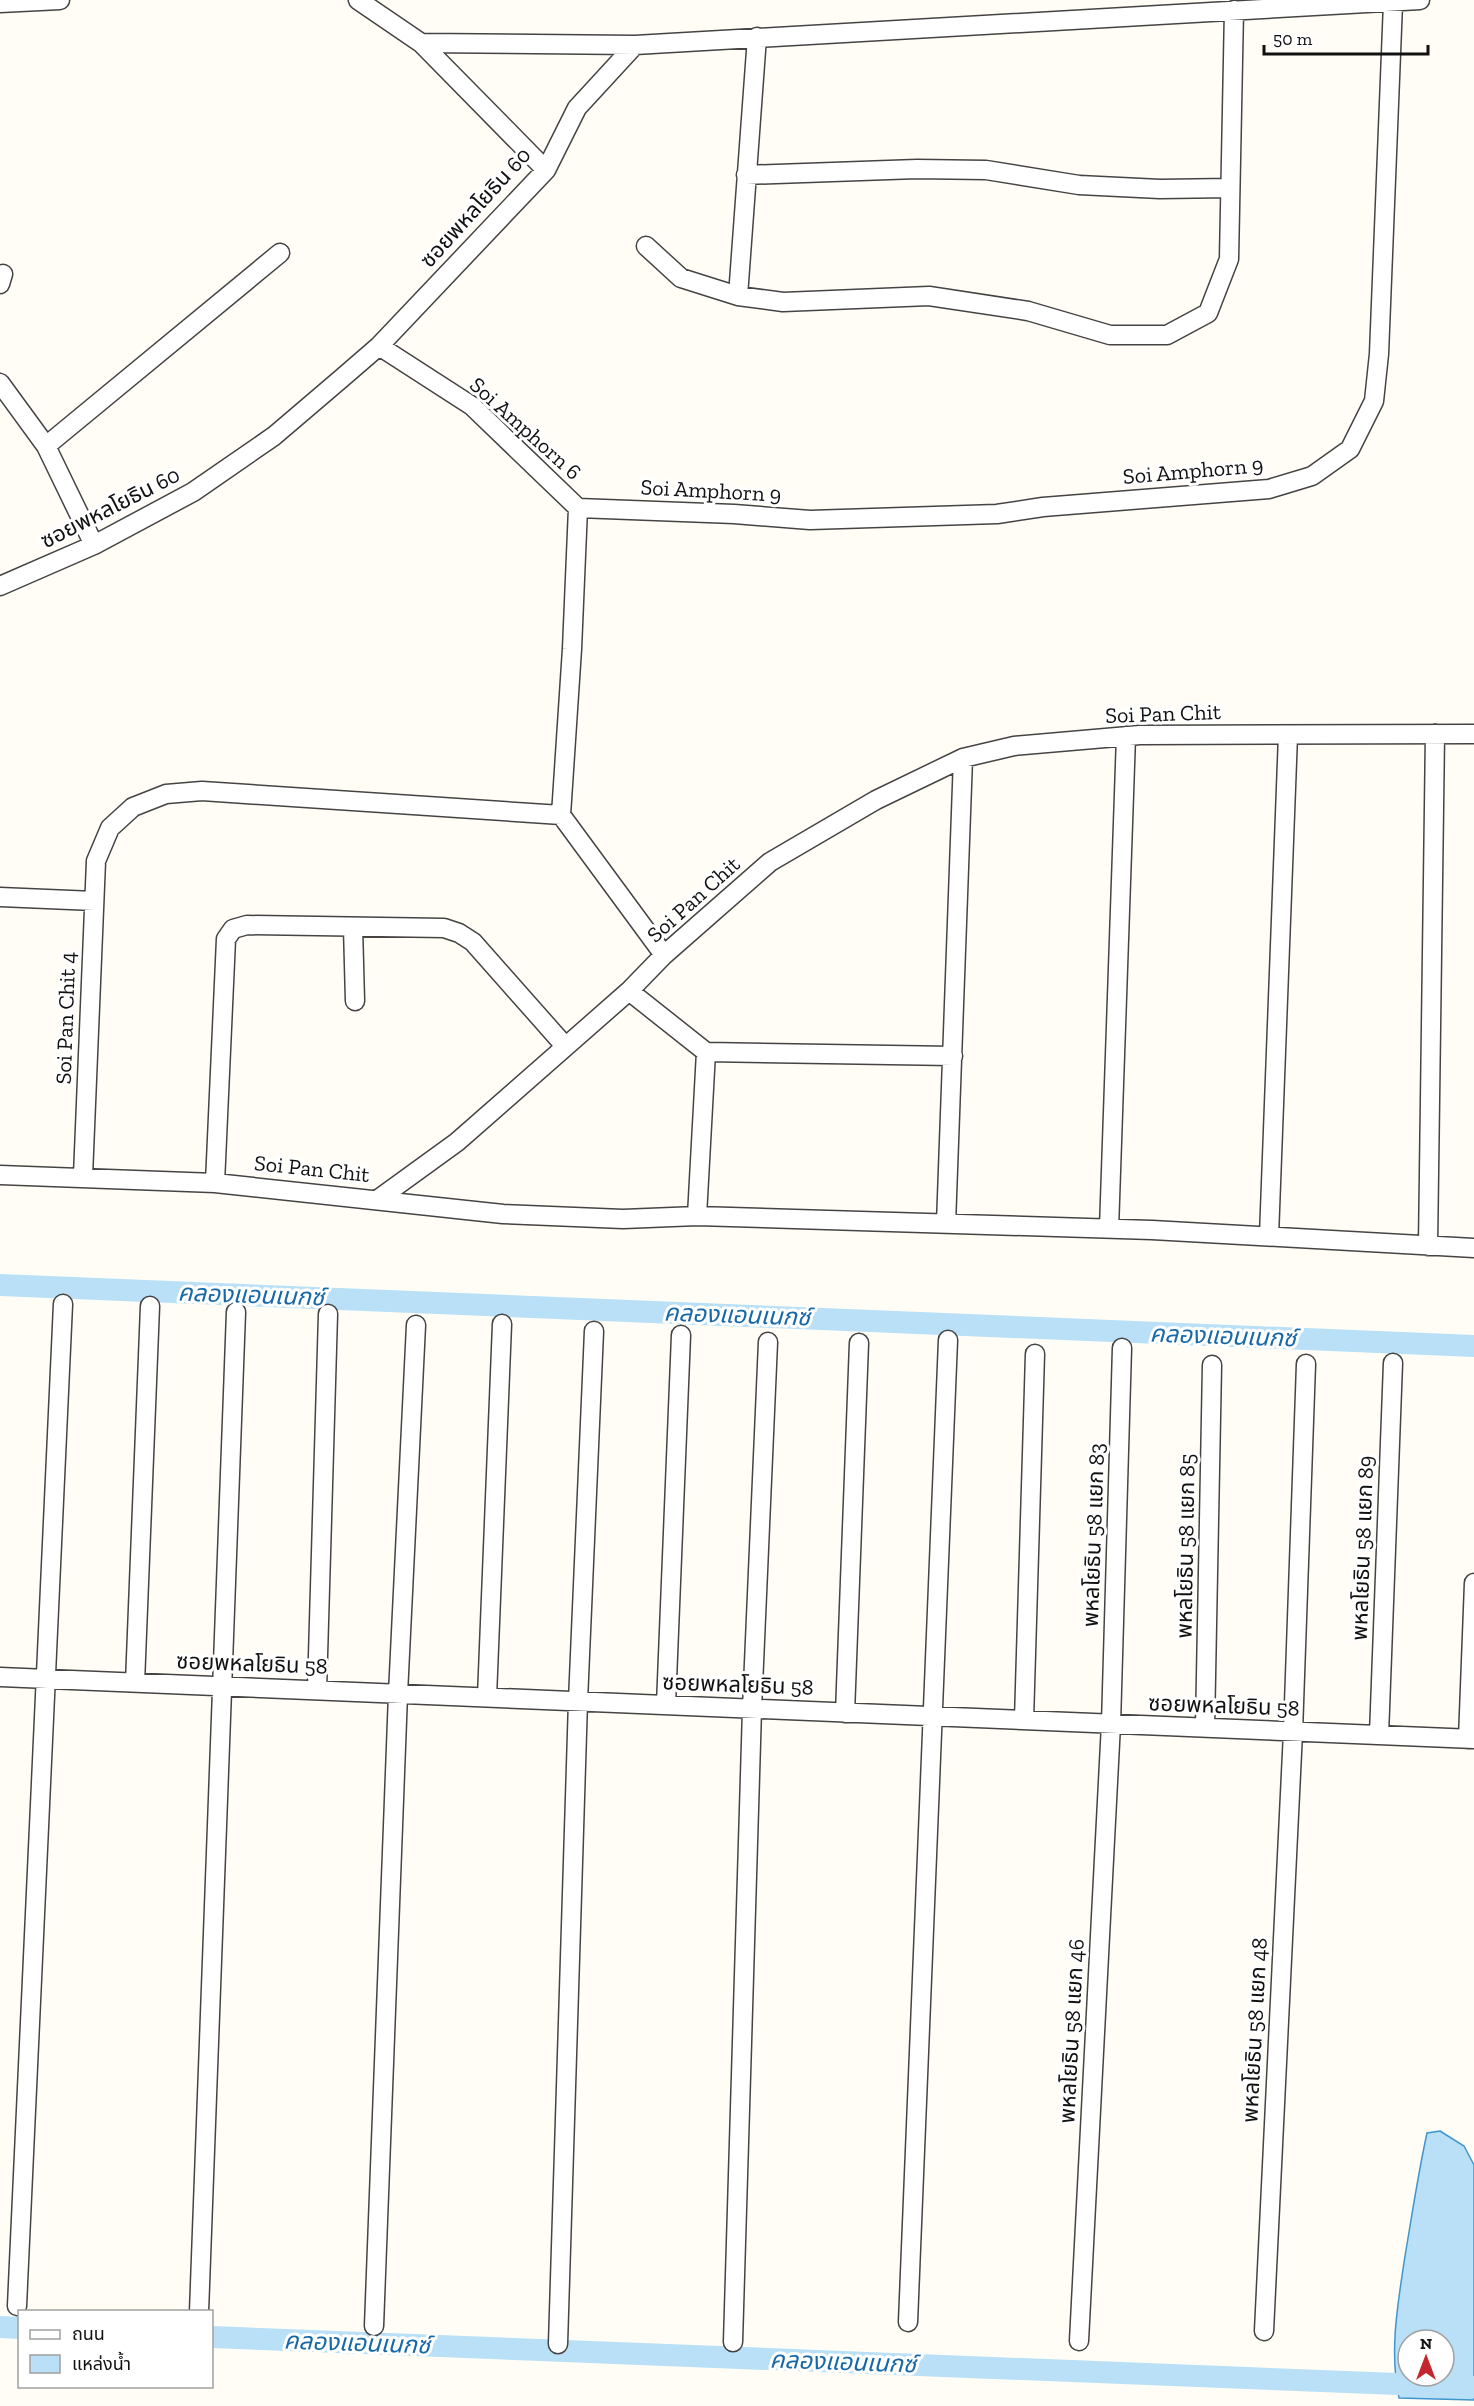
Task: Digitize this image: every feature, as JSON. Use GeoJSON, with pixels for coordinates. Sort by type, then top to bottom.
{"type":"FeatureCollection","features":[{"type":"Feature","properties":{"kind":"street"},"geometry":{"type":"LineString","coordinates":[[0,3],[60,0]]}},
{"type":"Feature","properties":{"kind":"street"},"geometry":{"type":"LineString","coordinates":[[358,0],[421,43],[546,171]]}},
{"type":"Feature","properties":{"kind":"street"},"geometry":{"type":"LineString","coordinates":[[421,43],[635,45],[1419,0]]}},
{"type":"Feature","properties":{"kind":"street","name":"Soi Amphorn 9"},"geometry":{"type":"LineString","coordinates":[[578,508],[734,514],[810,520],[997,514],[1043,507],[1269,489],[1312,476],[1350,449],[1374,401],[1379,354],[1393,3]]}},
{"type":"Feature","properties":{"kind":"street"},"geometry":{"type":"LineString","coordinates":[[646,246],[681,278],[738,296],[783,302],[929,296],[1028,311],[1110,335],[1167,335],[1208,313],[1229,259],[1234,10]]}},
{"type":"Feature","properties":{"kind":"street"},"geometry":{"type":"LineString","coordinates":[[738,296],[757,37]]}},
{"type":"Feature","properties":{"kind":"street","name":"ซอยพหลโยธิน 60"},"geometry":{"type":"LineString","coordinates":[[0,586],[94,545],[193,492],[274,436],[379,346],[546,171],[577,108],[635,45]]}},
{"type":"Feature","properties":{"kind":"street"},"geometry":{"type":"LineString","coordinates":[[746,175],[917,169],[986,170],[1079,185],[1160,189],[1230,188]]}},
{"type":"Feature","properties":{"kind":"street"},"geometry":{"type":"LineString","coordinates":[[46,446],[280,253]]}},
{"type":"Feature","properties":{"kind":"street","name":"Soi Amphorn 6"},"geometry":{"type":"LineString","coordinates":[[379,346],[472,406],[578,508]]}},
{"type":"Feature","properties":{"kind":"street"},"geometry":{"type":"LineString","coordinates":[[0,383],[46,446],[94,545]]}},
{"type":"Feature","properties":{"kind":"street"},"geometry":{"type":"LineString","coordinates":[[578,508],[572,649],[561,815],[664,955]]}},
{"type":"Feature","properties":{"kind":"street"},"geometry":{"type":"LineString","coordinates":[[1428,1245],[1435,734]]}},
{"type":"Feature","properties":{"kind":"street","name":"Soi Pan Chit"},"geometry":{"type":"LineString","coordinates":[[0,1175],[83,1176],[214,1183],[377,1200],[456,1142],[629,991],[664,955],[770,862],[876,800],[963,758],[1014,746],[1126,736],[1474,734]]}},
{"type":"Feature","properties":{"kind":"street"},"geometry":{"type":"LineString","coordinates":[[1269,1236],[1288,735]]}},
{"type":"Feature","properties":{"kind":"street"},"geometry":{"type":"LineString","coordinates":[[1109,1229],[1126,736]]}},
{"type":"Feature","properties":{"kind":"street"},"geometry":{"type":"LineString","coordinates":[[946,1224],[963,758]]}},
{"type":"Feature","properties":{"kind":"street","name":"Soi Pan Chit 4"},"geometry":{"type":"LineString","coordinates":[[83,1176],[96,861],[110,828],[133,807],[166,794],[202,791],[561,815]]}},
{"type":"Feature","properties":{"kind":"street"},"geometry":{"type":"LineString","coordinates":[[0,897],[94,901]]}},
{"type":"Feature","properties":{"kind":"street"},"geometry":{"type":"LineString","coordinates":[[214,1183],[225,939],[233,929],[247,925],[444,928],[459,933],[473,942],[565,1046]]}},
{"type":"Feature","properties":{"kind":"street"},"geometry":{"type":"LineString","coordinates":[[353,927],[355,1001]]}},
{"type":"Feature","properties":{"kind":"street"},"geometry":{"type":"LineString","coordinates":[[629,991],[706,1052],[953,1056]]}},
{"type":"Feature","properties":{"kind":"street"},"geometry":{"type":"LineString","coordinates":[[697,1216],[706,1052]]}},
{"type":"Feature","properties":{"kind":"street"},"geometry":{"type":"LineString","coordinates":[[377,1200],[503,1214],[623,1219],[697,1216],[1109,1229],[1474,1248]]}},
{"type":"Feature","properties":{"kind":"street"},"geometry":{"type":"LineString","coordinates":[[16,2306],[63,1304]]}},
{"type":"Feature","properties":{"kind":"street"},"geometry":{"type":"LineString","coordinates":[[135,1683],[150,1306]]}},
{"type":"Feature","properties":{"kind":"street"},"geometry":{"type":"LineString","coordinates":[[199,2310],[236,1312]]}},
{"type":"Feature","properties":{"kind":"street"},"geometry":{"type":"LineString","coordinates":[[317,1690],[328,1314]]}},
{"type":"Feature","properties":{"kind":"street"},"geometry":{"type":"LineString","coordinates":[[487,1697],[502,1324]]}},
{"type":"Feature","properties":{"kind":"street"},"geometry":{"type":"LineString","coordinates":[[374,2326],[398,1694],[416,1325]]}},
{"type":"Feature","properties":{"kind":"street"},"geometry":{"type":"LineString","coordinates":[[558,2344],[578,1701],[594,1330]]}},
{"type":"Feature","properties":{"kind":"street"},"geometry":{"type":"LineString","coordinates":[[666,1705],[681,1335]]}},
{"type":"Feature","properties":{"kind":"street"},"geometry":{"type":"LineString","coordinates":[[908,2322],[948,1340]]}},
{"type":"Feature","properties":{"kind":"street"},"geometry":{"type":"LineString","coordinates":[[733,2342],[752,1709],[768,1342]]}},
{"type":"Feature","properties":{"kind":"street"},"geometry":{"type":"LineString","coordinates":[[845,1713],[859,1343]]}},
{"type":"Feature","properties":{"kind":"street","name":"พหลโยธิน 58 แยก 83"},"geometry":{"type":"LineString","coordinates":[[1111,1724],[1122,1348]]}},
{"type":"Feature","properties":{"kind":"street"},"geometry":{"type":"LineString","coordinates":[[1024,1720],[1035,1354]]}},
{"type":"Feature","properties":{"kind":"street","name":"พหลโยธิน 58 แยก 89"},"geometry":{"type":"LineString","coordinates":[[1379,1735],[1393,1363]]}},
{"type":"Feature","properties":{"kind":"street","name":"พหลโยธิน 58 แยก 48"},"geometry":{"type":"LineString","coordinates":[[1264,2331],[1293,1732],[1306,1364]]}},
{"type":"Feature","properties":{"kind":"street","name":"พหลโยธิน 58 แยก 85"},"geometry":{"type":"LineString","coordinates":[[1205,1728],[1212,1365]]}},
{"type":"Feature","properties":{"kind":"street"},"geometry":{"type":"LineString","coordinates":[[1471,1739],[1474,1583]]}},
{"type":"Feature","properties":{"kind":"street","name":"ซอยพหลโยธิน 58"},"geometry":{"type":"LineString","coordinates":[[0,1677],[1471,1739]]}},
{"type":"Feature","properties":{"kind":"street","name":"พหลโยธิน 58 แยก 46"},"geometry":{"type":"LineString","coordinates":[[1079,2341],[1111,1724]]}},
{"type":"Feature","properties":{"kind":"water"},"geometry":{"type":"Polygon","coordinates":[[[1440,2131],[1464,2146],[1474,2165],[1474,2400],[1399,2398],[1397,2388],[1456,2388],[1456,2328],[1396,2328],[1396,2380],[1395,2344],[1397,2309],[1427,2133],[1440,2131]]]}},
{"type":"Feature","properties":{"kind":"waterway","name":"คลองแอนเนกซ์"},"geometry":{"type":"LineString","coordinates":[[0,1285],[1474,1346]]}},
{"type":"Feature","properties":{"kind":"waterway","name":"คลองแอนเนกซ์"},"geometry":{"type":"LineString","coordinates":[[0,2327],[18,2328]]}},
{"type":"Feature","properties":{"kind":"waterway","name":"คลองแอนเนกซ์"},"geometry":{"type":"LineString","coordinates":[[213,2337],[1474,2387]]}}]}
